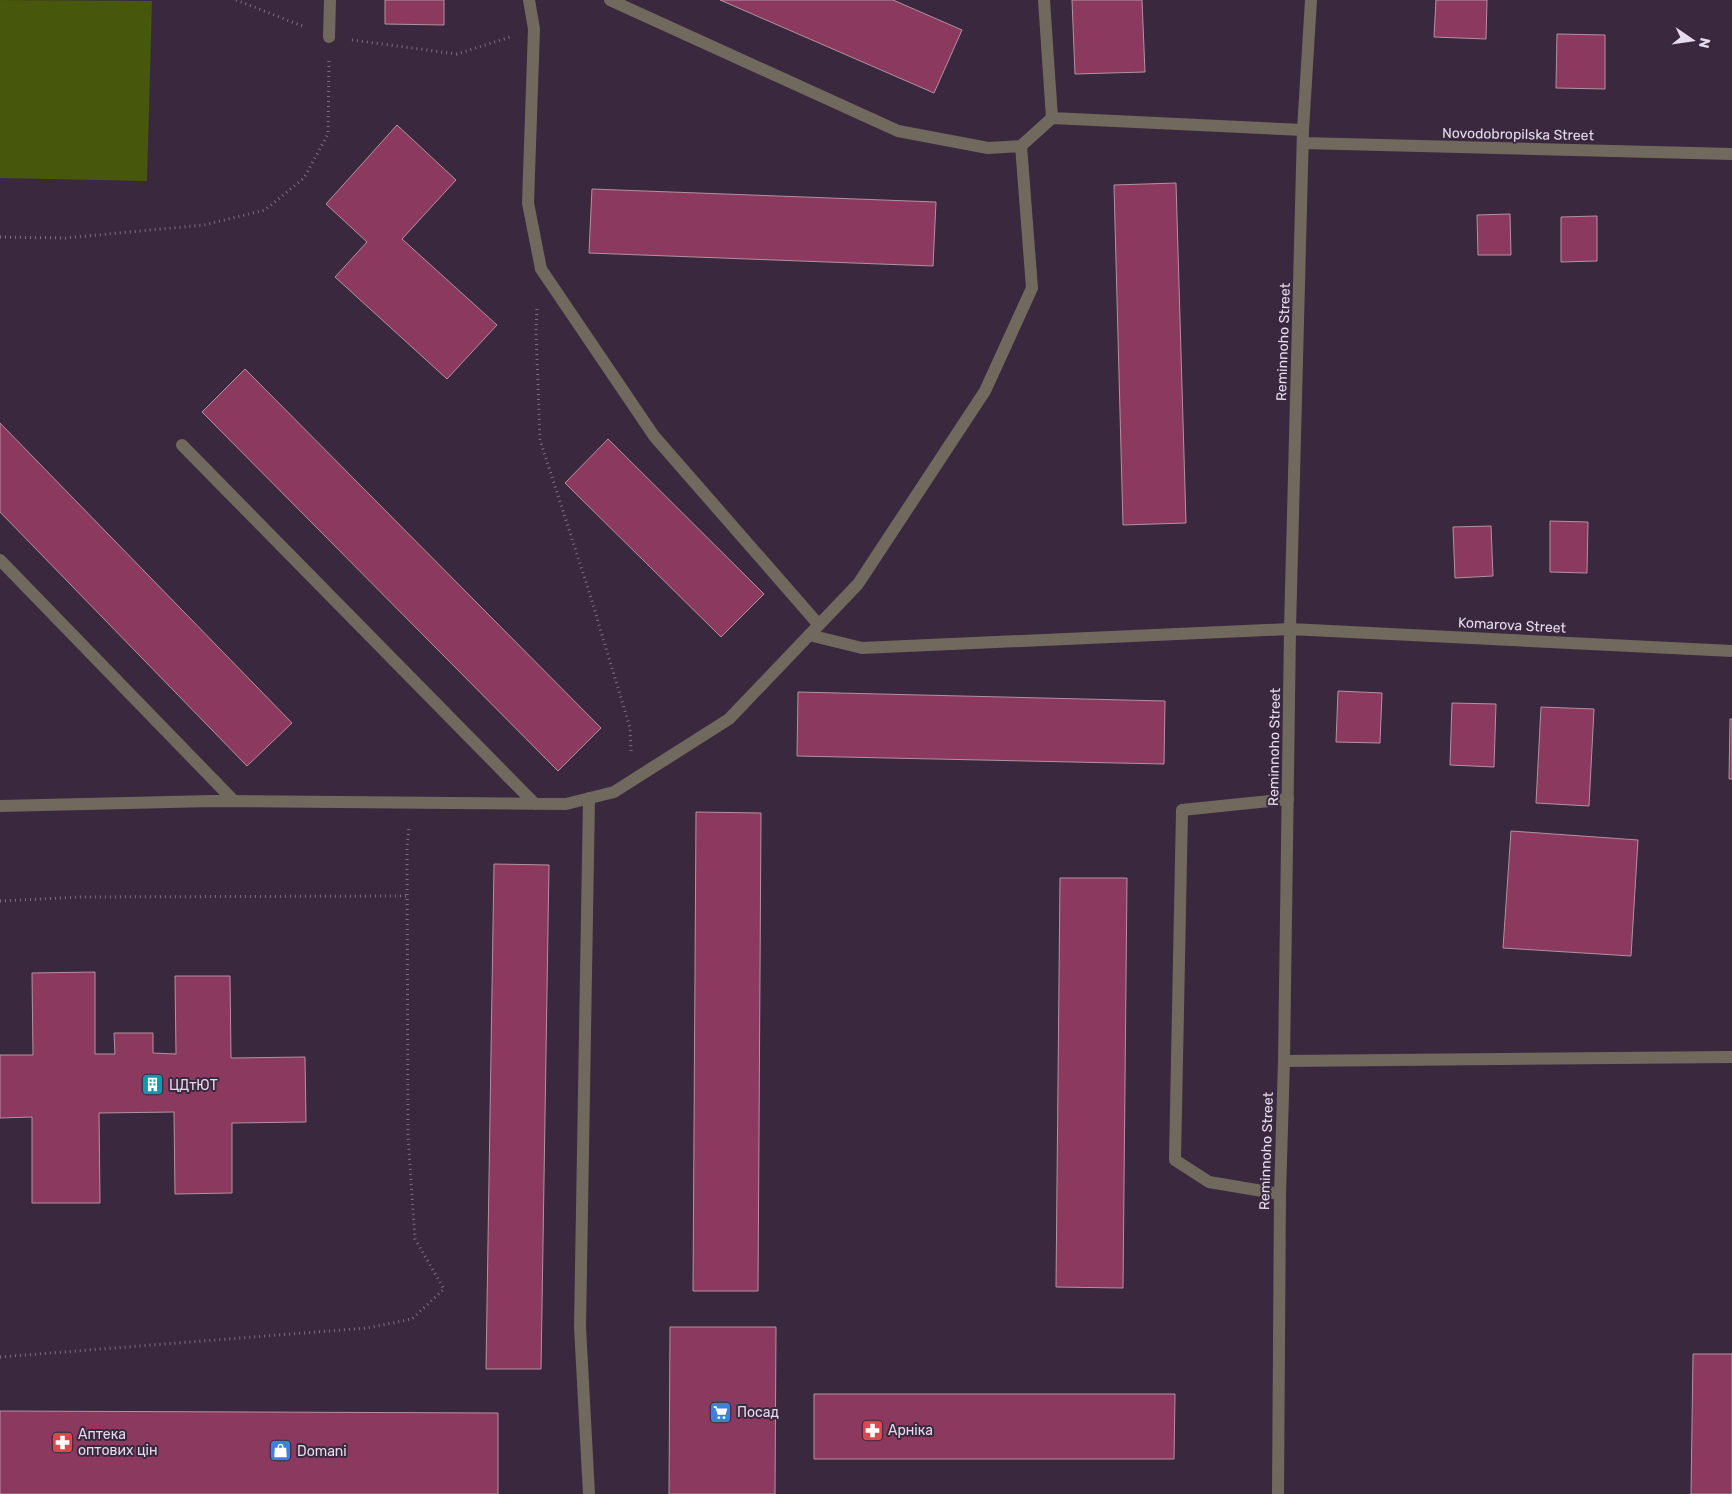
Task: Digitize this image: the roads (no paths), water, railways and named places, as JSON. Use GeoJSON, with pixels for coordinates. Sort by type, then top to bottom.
{"type":"FeatureCollection","features":[{"type":"Feature","properties":{"kind":"street"},"geometry":{"type":"LineString","coordinates":[[329,37],[330,0]]}},
{"type":"Feature","properties":{"kind":"street"},"geometry":{"type":"LineString","coordinates":[[529,0],[534,29],[528,202],[541,268],[654,436],[819,625]]}},
{"type":"Feature","properties":{"kind":"street"},"geometry":{"type":"LineString","coordinates":[[610,0],[898,131],[988,148],[1021,146],[1052,118],[1044,0]]}},
{"type":"Feature","properties":{"kind":"street","name":"Reminnoho Street"},"geometry":{"type":"LineString","coordinates":[[1278,1494],[1280,1194],[1284,1061],[1290,629],[1303,137],[1311,0]]}},
{"type":"Feature","properties":{"kind":"street","name":"Novodobropilska Street"},"geometry":{"type":"LineString","coordinates":[[1052,118],[1303,137],[1732,154]]}},
{"type":"Feature","properties":{"kind":"street"},"geometry":{"type":"LineString","coordinates":[[0,806],[234,801],[566,804],[614,792],[728,719],[858,584],[985,390],[1032,288],[1021,146]]}},
{"type":"Feature","properties":{"kind":"street"},"geometry":{"type":"LineString","coordinates":[[182,445],[535,804]]}},
{"type":"Feature","properties":{"kind":"street"},"geometry":{"type":"LineString","coordinates":[[0,560],[234,801]]}},
{"type":"Feature","properties":{"kind":"street","name":"Komarova Street"},"geometry":{"type":"LineString","coordinates":[[809,635],[862,648],[1290,629],[1732,651]]}},
{"type":"Feature","properties":{"kind":"street"},"geometry":{"type":"LineString","coordinates":[[589,798],[580,1327],[589,1494]]}},
{"type":"Feature","properties":{"kind":"street"},"geometry":{"type":"LineString","coordinates":[[1280,1194],[1209,1182],[1175,1160],[1182,810],[1288,799]]}},
{"type":"Feature","properties":{"kind":"street"},"geometry":{"type":"LineString","coordinates":[[1284,1061],[1732,1057]]}},
{"type":"Feature","properties":{"kind":"place","name":"ЦДтЮТ"},"geometry":{"type":"Point","coordinates":[153,1085]}},
{"type":"Feature","properties":{"kind":"place","name":"Посад"},"geometry":{"type":"Point","coordinates":[721,1412]}},
{"type":"Feature","properties":{"kind":"place","name":"Арніка"},"geometry":{"type":"Point","coordinates":[872,1430]}},
{"type":"Feature","properties":{"kind":"place","name":"Аптека оптових цін"},"geometry":{"type":"Point","coordinates":[62,1442]}},
{"type":"Feature","properties":{"kind":"place","name":"Domani"},"geometry":{"type":"Point","coordinates":[281,1451]}}]}
